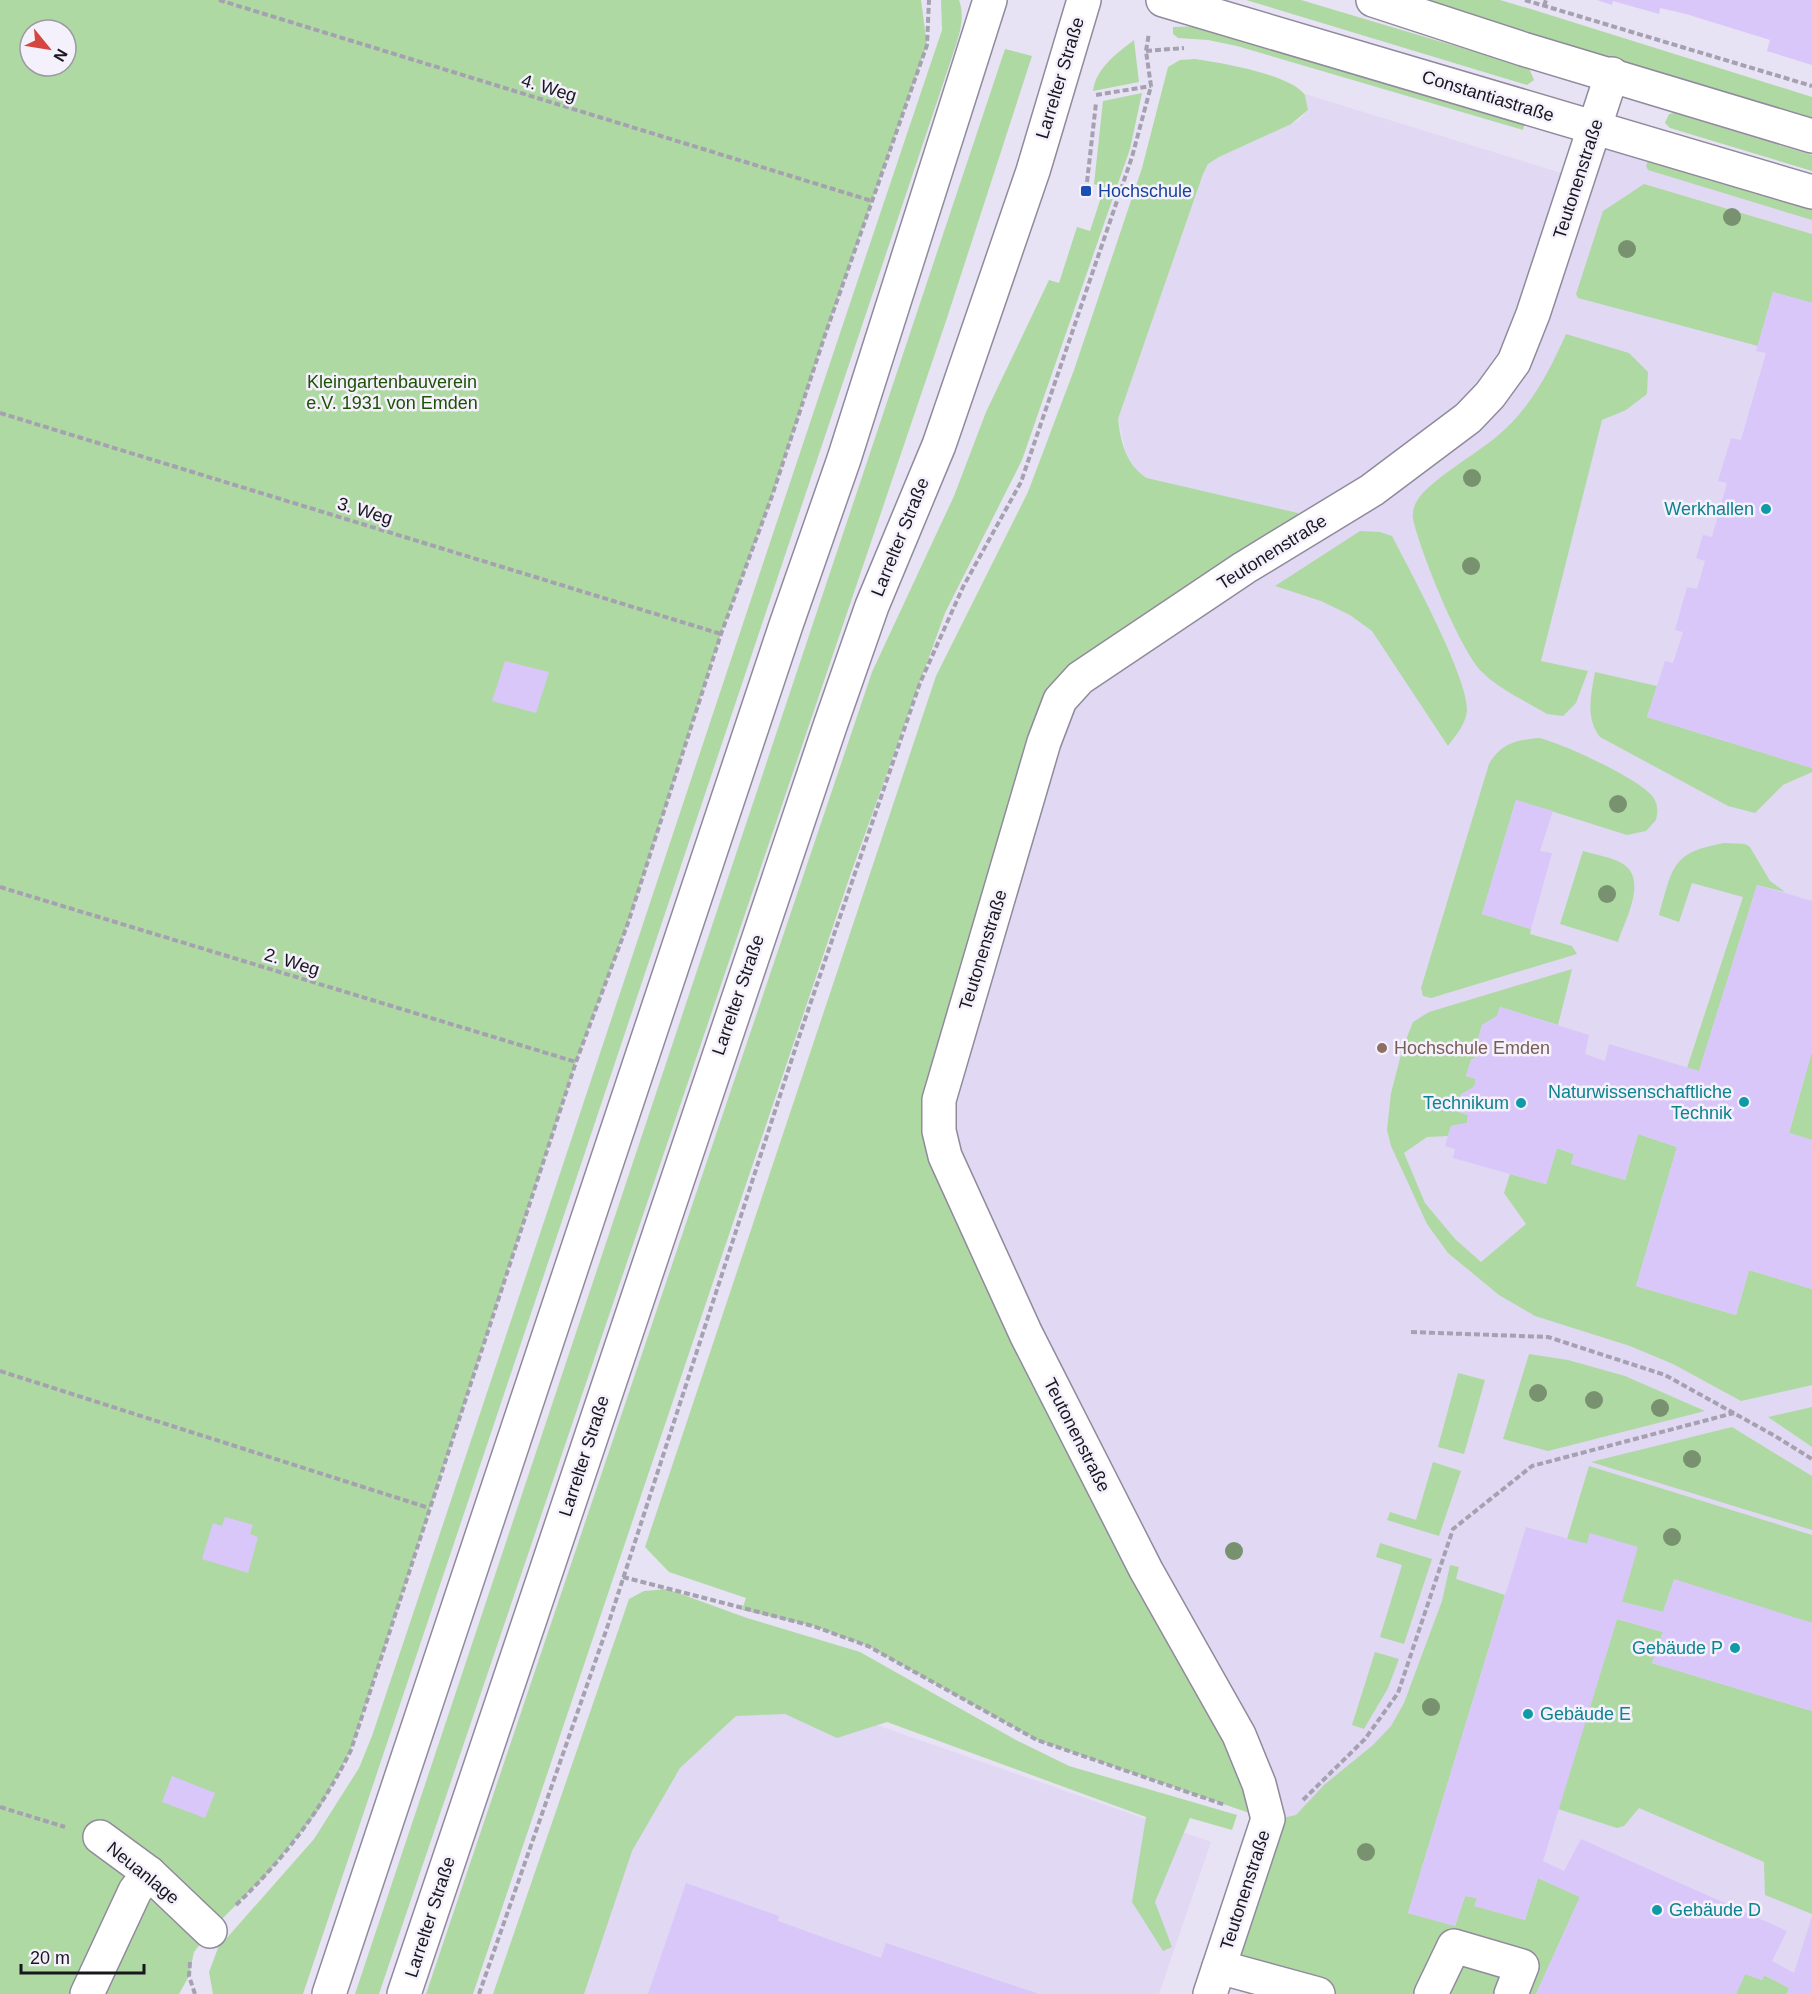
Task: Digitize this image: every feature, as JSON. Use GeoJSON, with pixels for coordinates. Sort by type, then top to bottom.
{"type":"FeatureCollection","features":[{"type":"Feature","properties":{"kind":"street"},"geometry":{"type":"LineString","coordinates":[[329,1994],[786,625],[844,459],[990,0]]}},
{"type":"Feature","properties":{"kind":"street","name":"Larrelter Straße"},"geometry":{"type":"LineString","coordinates":[[404,1994],[823,748],[876,596],[939,445],[1021,204],[1084,0]]}},
{"type":"Feature","properties":{"kind":"street","name":"Constantiastraße"},"geometry":{"type":"LineString","coordinates":[[1163,0],[1812,192]]}},
{"type":"Feature","properties":{"kind":"street"},"geometry":{"type":"LineString","coordinates":[[1373,0],[1523,49],[1812,136]]}},
{"type":"Feature","properties":{"kind":"street","name":"Teutonenstraße"},"geometry":{"type":"LineString","coordinates":[[1215,1980],[1268,1819],[1255,1774],[1239,1736],[1146,1570],[1026,1334],[945,1156],[939,1131],[939,1100],[1044,742],[1060,700],[1080,678],[1125,646],[1244,568],[1372,490],[1468,418],[1490,395],[1514,362],[1533,314],[1612,74]]}},
{"type":"Feature","properties":{"kind":"street","name":"Neuanlage"},"geometry":{"type":"LineString","coordinates":[[100,1837],[149,1873],[210,1931]]}},
{"type":"Feature","properties":{"kind":"street"},"geometry":{"type":"LineString","coordinates":[[87,1994],[135,1891],[149,1873]]}},
{"type":"Feature","properties":{"kind":"street"},"geometry":{"type":"LineString","coordinates":[[1431,1994],[1454,1946],[1522,1966],[1511,1994]]}},
{"type":"Feature","properties":{"kind":"street"},"geometry":{"type":"LineString","coordinates":[[1215,1980],[1318,1994]]}},
{"type":"Feature","properties":{"kind":"path","name":"4. Weg"},"geometry":{"type":"LineString","coordinates":[[219,0],[872,201]]}},
{"type":"Feature","properties":{"kind":"path"},"geometry":{"type":"LineString","coordinates":[[210,1931],[267,1874],[318,1811],[351,1750],[576,1062],[628,923],[721,634],[772,496],[927,45],[929,0]]}},
{"type":"Feature","properties":{"kind":"path"},"geometry":{"type":"LineString","coordinates":[[1525,0],[1812,86]]}},
{"type":"Feature","properties":{"kind":"path"},"geometry":{"type":"LineString","coordinates":[[1544,6],[1546,0]]}},
{"type":"Feature","properties":{"kind":"path"},"geometry":{"type":"LineString","coordinates":[[479,1994],[623,1577],[830,942],[916,693],[963,587],[1021,482],[1132,157],[1151,86],[1146,51],[1149,31]]}},
{"type":"Feature","properties":{"kind":"path"},"geometry":{"type":"LineString","coordinates":[[1086,191],[1096,95],[1151,86]]}},
{"type":"Feature","properties":{"kind":"path","name":"3. Weg"},"geometry":{"type":"LineString","coordinates":[[0,413],[721,634]]}},
{"type":"Feature","properties":{"kind":"path","name":"2. Weg"},"geometry":{"type":"LineString","coordinates":[[0,887],[576,1062]]}},
{"type":"Feature","properties":{"kind":"path"},"geometry":{"type":"LineString","coordinates":[[1411,1332],[1548,1336],[1665,1375],[1812,1459]]}},
{"type":"Feature","properties":{"kind":"path"},"geometry":{"type":"LineString","coordinates":[[0,1371],[232,1443],[429,1508]]}},
{"type":"Feature","properties":{"kind":"path"},"geometry":{"type":"LineString","coordinates":[[623,1577],[813,1626],[868,1646],[1037,1740],[1268,1819],[1295,1808],[1365,1740],[1398,1693],[1453,1529],[1532,1466],[1734,1413]]}},
{"type":"Feature","properties":{"kind":"path","name":"Neuanlage"},"geometry":{"type":"LineString","coordinates":[[0,1807],[100,1837]]}},
{"type":"Feature","properties":{"kind":"shaded area","name":"Hochschule Emden"},"geometry":{"type":"Polygon","coordinates":[[[1305,94],[1578,178],[1595,128],[1812,192],[1812,1994],[1297,1994],[1267,1819],[1037,1740],[868,1646],[813,1626],[742,1610],[892,1215],[1053,713],[1298,513],[1147,478],[1138,472],[1127,458],[1118,419],[1208,164],[1299,120],[1308,110],[1305,94]]]}},
{"type":"Feature","properties":{"kind":"shaded area"},"geometry":{"type":"Polygon","coordinates":[[[660,1649],[1211,1842],[1159,1994],[519,1994],[660,1649]]]}},
{"type":"Feature","properties":{"kind":"green space","name":"Kleingartenbauverein e.V. 1931 von Emden"},"geometry":{"type":"Polygon","coordinates":[[[0,0],[921,0],[927,45],[825,335],[772,496],[721,634],[628,923],[576,1062],[351,1750],[318,1811],[267,1874],[210,1931],[194,1952],[189,1976],[179,1994],[0,1994],[0,0]]]}},
{"type":"Feature","properties":{"kind":"green space"},"geometry":{"type":"Polygon","coordinates":[[[941,0],[959,0],[962,14],[957,43],[303,1994],[213,1994],[209,1972],[218,1948],[314,1839],[359,1768],[372,1736],[942,30],[941,0]]]}},
{"type":"Feature","properties":{"kind":"green space"},"geometry":{"type":"Polygon","coordinates":[[[1246,0],[1301,0],[1529,68],[1534,80],[1527,85],[1246,0]]]}},
{"type":"Feature","properties":{"kind":"green space"},"geometry":{"type":"Polygon","coordinates":[[[1423,0],[1500,0],[1534,10],[1812,97],[1812,120],[1423,0]]]}},
{"type":"Feature","properties":{"kind":"green space"},"geometry":{"type":"Polygon","coordinates":[[[1208,26],[1526,119],[1523,130],[1237,46],[1208,40],[1178,38],[1173,34],[1173,27],[1208,26]]]}},
{"type":"Feature","properties":{"kind":"green space"},"geometry":{"type":"Polygon","coordinates":[[[1134,40],[1139,82],[1093,91],[1103,68],[1134,40]]]}},
{"type":"Feature","properties":{"kind":"green space"},"geometry":{"type":"Polygon","coordinates":[[[1005,49],[1032,56],[947,318],[379,1994],[355,1994],[1005,49]]]}},
{"type":"Feature","properties":{"kind":"green space"},"geometry":{"type":"Polygon","coordinates":[[[1195,59],[1254,71],[1285,81],[1305,95],[1308,110],[1291,124],[1208,164],[1118,419],[1121,437],[1129,460],[1147,478],[1298,513],[1302,533],[1080,678],[939,1131],[1278,1819],[1296,1815],[1324,1785],[1373,1745],[1391,1726],[1404,1703],[1442,1601],[1450,1565],[1459,1567],[1456,1579],[1505,1595],[1408,1913],[1455,1926],[1465,1896],[1477,1898],[1475,1906],[1525,1920],[1538,1878],[1580,1897],[1536,1994],[1297,1994],[1217,1973],[1267,1819],[1037,1740],[868,1646],[813,1626],[742,1610],[746,1598],[669,1572],[645,1547],[936,676],[1028,492],[1074,370],[1142,168],[1168,67],[1180,60],[1195,59]]]}},
{"type":"Feature","properties":{"kind":"green space"},"geometry":{"type":"Polygon","coordinates":[[[1142,93],[1130,149],[1022,460],[945,613],[852,870],[473,1994],[426,1994],[872,672],[954,496],[986,412],[1049,280],[1059,283],[1077,227],[1090,231],[1104,188],[1094,184],[1103,101],[1142,93]]]}},
{"type":"Feature","properties":{"kind":"green space"},"geometry":{"type":"Polygon","coordinates":[[[1674,113],[1812,155],[1812,171],[1670,128],[1665,123],[1669,114],[1674,113]]]}},
{"type":"Feature","properties":{"kind":"green space"},"geometry":{"type":"Polygon","coordinates":[[[1649,157],[1812,206],[1812,220],[1648,170],[1646,166],[1649,157]]]}},
{"type":"Feature","properties":{"kind":"green space"},"geometry":{"type":"Polygon","coordinates":[[[1644,184],[1812,234],[1812,303],[1773,292],[1758,346],[1578,298],[1576,294],[1603,211],[1644,184]]]}},
{"type":"Feature","properties":{"kind":"green space"},"geometry":{"type":"Polygon","coordinates":[[[1566,334],[1629,353],[1648,372],[1647,394],[1626,410],[1602,420],[1541,661],[1588,671],[1576,703],[1563,716],[1547,714],[1505,690],[1482,672],[1452,622],[1424,553],[1413,517],[1416,503],[1430,486],[1495,438],[1518,416],[1537,390],[1566,334]]]}},
{"type":"Feature","properties":{"kind":"green space"},"geometry":{"type":"Polygon","coordinates":[[[1360,531],[1380,532],[1392,536],[1448,649],[1465,694],[1467,710],[1463,725],[1448,746],[1372,631],[1350,615],[1321,601],[1275,586],[1360,531]]]}},
{"type":"Feature","properties":{"kind":"green space"},"geometry":{"type":"Polygon","coordinates":[[[1595,672],[1657,686],[1647,717],[1812,768],[1812,772],[1783,785],[1755,813],[1728,806],[1600,737],[1595,730],[1591,714],[1595,672]]]}},
{"type":"Feature","properties":{"kind":"green space"},"geometry":{"type":"Polygon","coordinates":[[[1539,738],[1600,763],[1633,781],[1656,802],[1656,820],[1646,831],[1627,835],[1516,800],[1482,914],[1531,929],[1530,934],[1572,946],[1577,954],[1431,998],[1423,996],[1421,988],[1489,764],[1504,747],[1539,738]]]}},
{"type":"Feature","properties":{"kind":"green space"},"geometry":{"type":"Polygon","coordinates":[[[1725,843],[1745,844],[1750,847],[1770,881],[1785,892],[1757,885],[1699,1071],[1687,1068],[1743,897],[1692,883],[1679,922],[1659,915],[1677,864],[1694,851],[1725,843]]]}},
{"type":"Feature","properties":{"kind":"green space"},"geometry":{"type":"Polygon","coordinates":[[[1583,851],[1623,864],[1630,871],[1634,880],[1632,901],[1618,942],[1560,924],[1583,851]]]}},
{"type":"Feature","properties":{"kind":"green space"},"geometry":{"type":"Polygon","coordinates":[[[1572,969],[1558,1025],[1500,1007],[1497,1016],[1482,1025],[1478,1040],[1488,1043],[1485,1052],[1471,1060],[1466,1076],[1476,1079],[1474,1087],[1461,1095],[1456,1111],[1468,1115],[1467,1123],[1451,1126],[1448,1136],[1427,1137],[1404,1153],[1425,1203],[1455,1239],[1481,1262],[1526,1224],[1504,1193],[1510,1174],[1546,1184],[1557,1148],[1574,1154],[1571,1164],[1625,1180],[1638,1134],[1677,1147],[1636,1286],[1736,1315],[1749,1270],[1812,1289],[1812,1385],[1741,1401],[1673,1364],[1630,1346],[1535,1316],[1499,1295],[1448,1253],[1427,1224],[1391,1146],[1387,1130],[1391,1093],[1403,1047],[1413,1022],[1429,1012],[1572,969]]]}},
{"type":"Feature","properties":{"kind":"green space"},"geometry":{"type":"Polygon","coordinates":[[[1812,1051],[1812,1140],[1789,1133],[1812,1051]]]}},
{"type":"Feature","properties":{"kind":"green space"},"geometry":{"type":"Polygon","coordinates":[[[1529,1354],[1568,1360],[1625,1376],[1705,1411],[1548,1451],[1503,1439],[1529,1354]]]}},
{"type":"Feature","properties":{"kind":"green space"},"geometry":{"type":"Polygon","coordinates":[[[1458,1373],[1485,1380],[1464,1454],[1438,1447],[1458,1373]]]}},
{"type":"Feature","properties":{"kind":"green space"},"geometry":{"type":"Polygon","coordinates":[[[1812,1407],[1812,1447],[1768,1417],[1812,1407]]]}},
{"type":"Feature","properties":{"kind":"green space"},"geometry":{"type":"Polygon","coordinates":[[[1732,1427],[1812,1476],[1812,1530],[1591,1462],[1732,1427]]]}},
{"type":"Feature","properties":{"kind":"green space"},"geometry":{"type":"Polygon","coordinates":[[[1433,1462],[1461,1471],[1439,1536],[1387,1520],[1390,1512],[1416,1520],[1433,1462]]]}},
{"type":"Feature","properties":{"kind":"green space"},"geometry":{"type":"Polygon","coordinates":[[[1589,1466],[1812,1535],[1812,1623],[1674,1580],[1663,1612],[1622,1602],[1590,1533],[1587,1544],[1567,1539],[1589,1466]]]}},
{"type":"Feature","properties":{"kind":"green space"},"geometry":{"type":"Polygon","coordinates":[[[1380,1543],[1432,1559],[1404,1644],[1380,1637],[1402,1565],[1376,1557],[1380,1543]]]}},
{"type":"Feature","properties":{"kind":"green space"},"geometry":{"type":"Polygon","coordinates":[[[667,1589],[747,1618],[860,1652],[1016,1740],[1069,1766],[1237,1815],[1232,1830],[1190,1818],[1155,1902],[1172,1947],[1163,1951],[1132,1902],[1146,1817],[887,1722],[837,1738],[785,1714],[736,1716],[680,1768],[632,1851],[584,1994],[493,1994],[629,1599],[644,1591],[667,1589]]]}},
{"type":"Feature","properties":{"kind":"green space"},"geometry":{"type":"Polygon","coordinates":[[[1617,1619],[1663,1632],[1652,1663],[1812,1711],[1812,1914],[1765,1895],[1764,1862],[1639,1808],[1624,1826],[1617,1828],[1558,1809],[1617,1619]]]}},
{"type":"Feature","properties":{"kind":"green space"},"geometry":{"type":"Polygon","coordinates":[[[1375,1652],[1399,1659],[1388,1688],[1364,1729],[1352,1725],[1375,1652]]]}},
{"type":"Feature","properties":{"kind":"green space"},"geometry":{"type":"Polygon","coordinates":[[[1745,1974],[1762,1980],[1764,1975],[1789,1988],[1787,1994],[1736,1994],[1745,1974]]]}},
{"type":"Feature","properties":{"kind":"building"},"geometry":{"type":"Polygon","coordinates":[[[1597,0],[1812,0],[1812,65],[1767,51],[1770,40],[1686,14],[1660,8],[1659,14],[1613,1],[1612,5],[1597,0]]]}},
{"type":"Feature","properties":{"kind":"building","name":"Werkhallen"},"geometry":{"type":"Polygon","coordinates":[[[1773,292],[1812,303],[1812,768],[1647,717],[1665,661],[1673,663],[1683,632],[1675,630],[1687,587],[1697,589],[1705,561],[1696,558],[1703,535],[1712,537],[1727,483],[1718,481],[1731,438],[1741,440],[1766,353],[1756,351],[1773,292]]]}},
{"type":"Feature","properties":{"kind":"building"},"geometry":{"type":"Polygon","coordinates":[[[505,661],[549,672],[536,713],[492,701],[505,661]]]}},
{"type":"Feature","properties":{"kind":"building"},"geometry":{"type":"Polygon","coordinates":[[[1516,800],[1553,811],[1540,851],[1552,853],[1531,929],[1482,914],[1516,800]]]}},
{"type":"Feature","properties":{"kind":"building","name":"Naturwissenschaftliche Technik"},"geometry":{"type":"Polygon","coordinates":[[[1757,885],[1812,901],[1812,1051],[1789,1133],[1812,1140],[1812,1289],[1749,1270],[1736,1315],[1636,1286],[1677,1147],[1638,1134],[1625,1180],[1571,1164],[1574,1154],[1557,1148],[1546,1184],[1453,1158],[1455,1149],[1445,1146],[1451,1126],[1467,1123],[1468,1115],[1456,1111],[1461,1094],[1474,1087],[1476,1079],[1466,1076],[1471,1060],[1485,1052],[1488,1043],[1478,1040],[1482,1025],[1497,1016],[1500,1007],[1589,1035],[1585,1054],[1605,1061],[1609,1044],[1699,1071],[1757,885]]]}},
{"type":"Feature","properties":{"kind":"building"},"geometry":{"type":"Polygon","coordinates":[[[225,1517],[253,1525],[250,1534],[258,1537],[248,1573],[202,1559],[213,1523],[222,1526],[225,1517]]]}},
{"type":"Feature","properties":{"kind":"building"},"geometry":{"type":"Polygon","coordinates":[[[1526,1527],[1587,1544],[1590,1533],[1638,1547],[1622,1602],[1663,1612],[1674,1579],[1812,1623],[1812,1711],[1652,1663],[1663,1632],[1617,1619],[1543,1861],[1564,1871],[1581,1839],[1787,1931],[1772,1961],[1794,1973],[1812,1916],[1812,1994],[1787,1994],[1789,1988],[1764,1975],[1762,1980],[1745,1974],[1736,1994],[1536,1994],[1580,1897],[1538,1878],[1525,1920],[1474,1906],[1477,1898],[1465,1896],[1455,1926],[1408,1913],[1526,1527]]]}},
{"type":"Feature","properties":{"kind":"building"},"geometry":{"type":"Polygon","coordinates":[[[172,1776],[215,1793],[205,1818],[162,1802],[172,1776]]]}},
{"type":"Feature","properties":{"kind":"building"},"geometry":{"type":"Polygon","coordinates":[[[686,1883],[779,1916],[778,1921],[881,1958],[886,1943],[1039,1994],[648,1994],[686,1883]]]}},
{"type":"Feature","properties":{"kind":"place","name":"Hochschule"},"geometry":{"type":"Point","coordinates":[1086,191]}},
{"type":"Feature","properties":{"kind":"place","name":"Werkhallen"},"geometry":{"type":"Point","coordinates":[1766,509]}},
{"type":"Feature","properties":{"kind":"place","name":"Hochschule Emden"},"geometry":{"type":"Point","coordinates":[1382,1048]}},
{"type":"Feature","properties":{"kind":"place","name":"Naturwissenschaftliche Technik"},"geometry":{"type":"Point","coordinates":[1744,1102]}},
{"type":"Feature","properties":{"kind":"place","name":"Technikum"},"geometry":{"type":"Point","coordinates":[1521,1103]}},
{"type":"Feature","properties":{"kind":"place","name":"Gebäude P"},"geometry":{"type":"Point","coordinates":[1735,1648]}},
{"type":"Feature","properties":{"kind":"place","name":"Gebäude E"},"geometry":{"type":"Point","coordinates":[1528,1714]}},
{"type":"Feature","properties":{"kind":"place","name":"Gebäude D"},"geometry":{"type":"Point","coordinates":[1657,1910]}}]}
